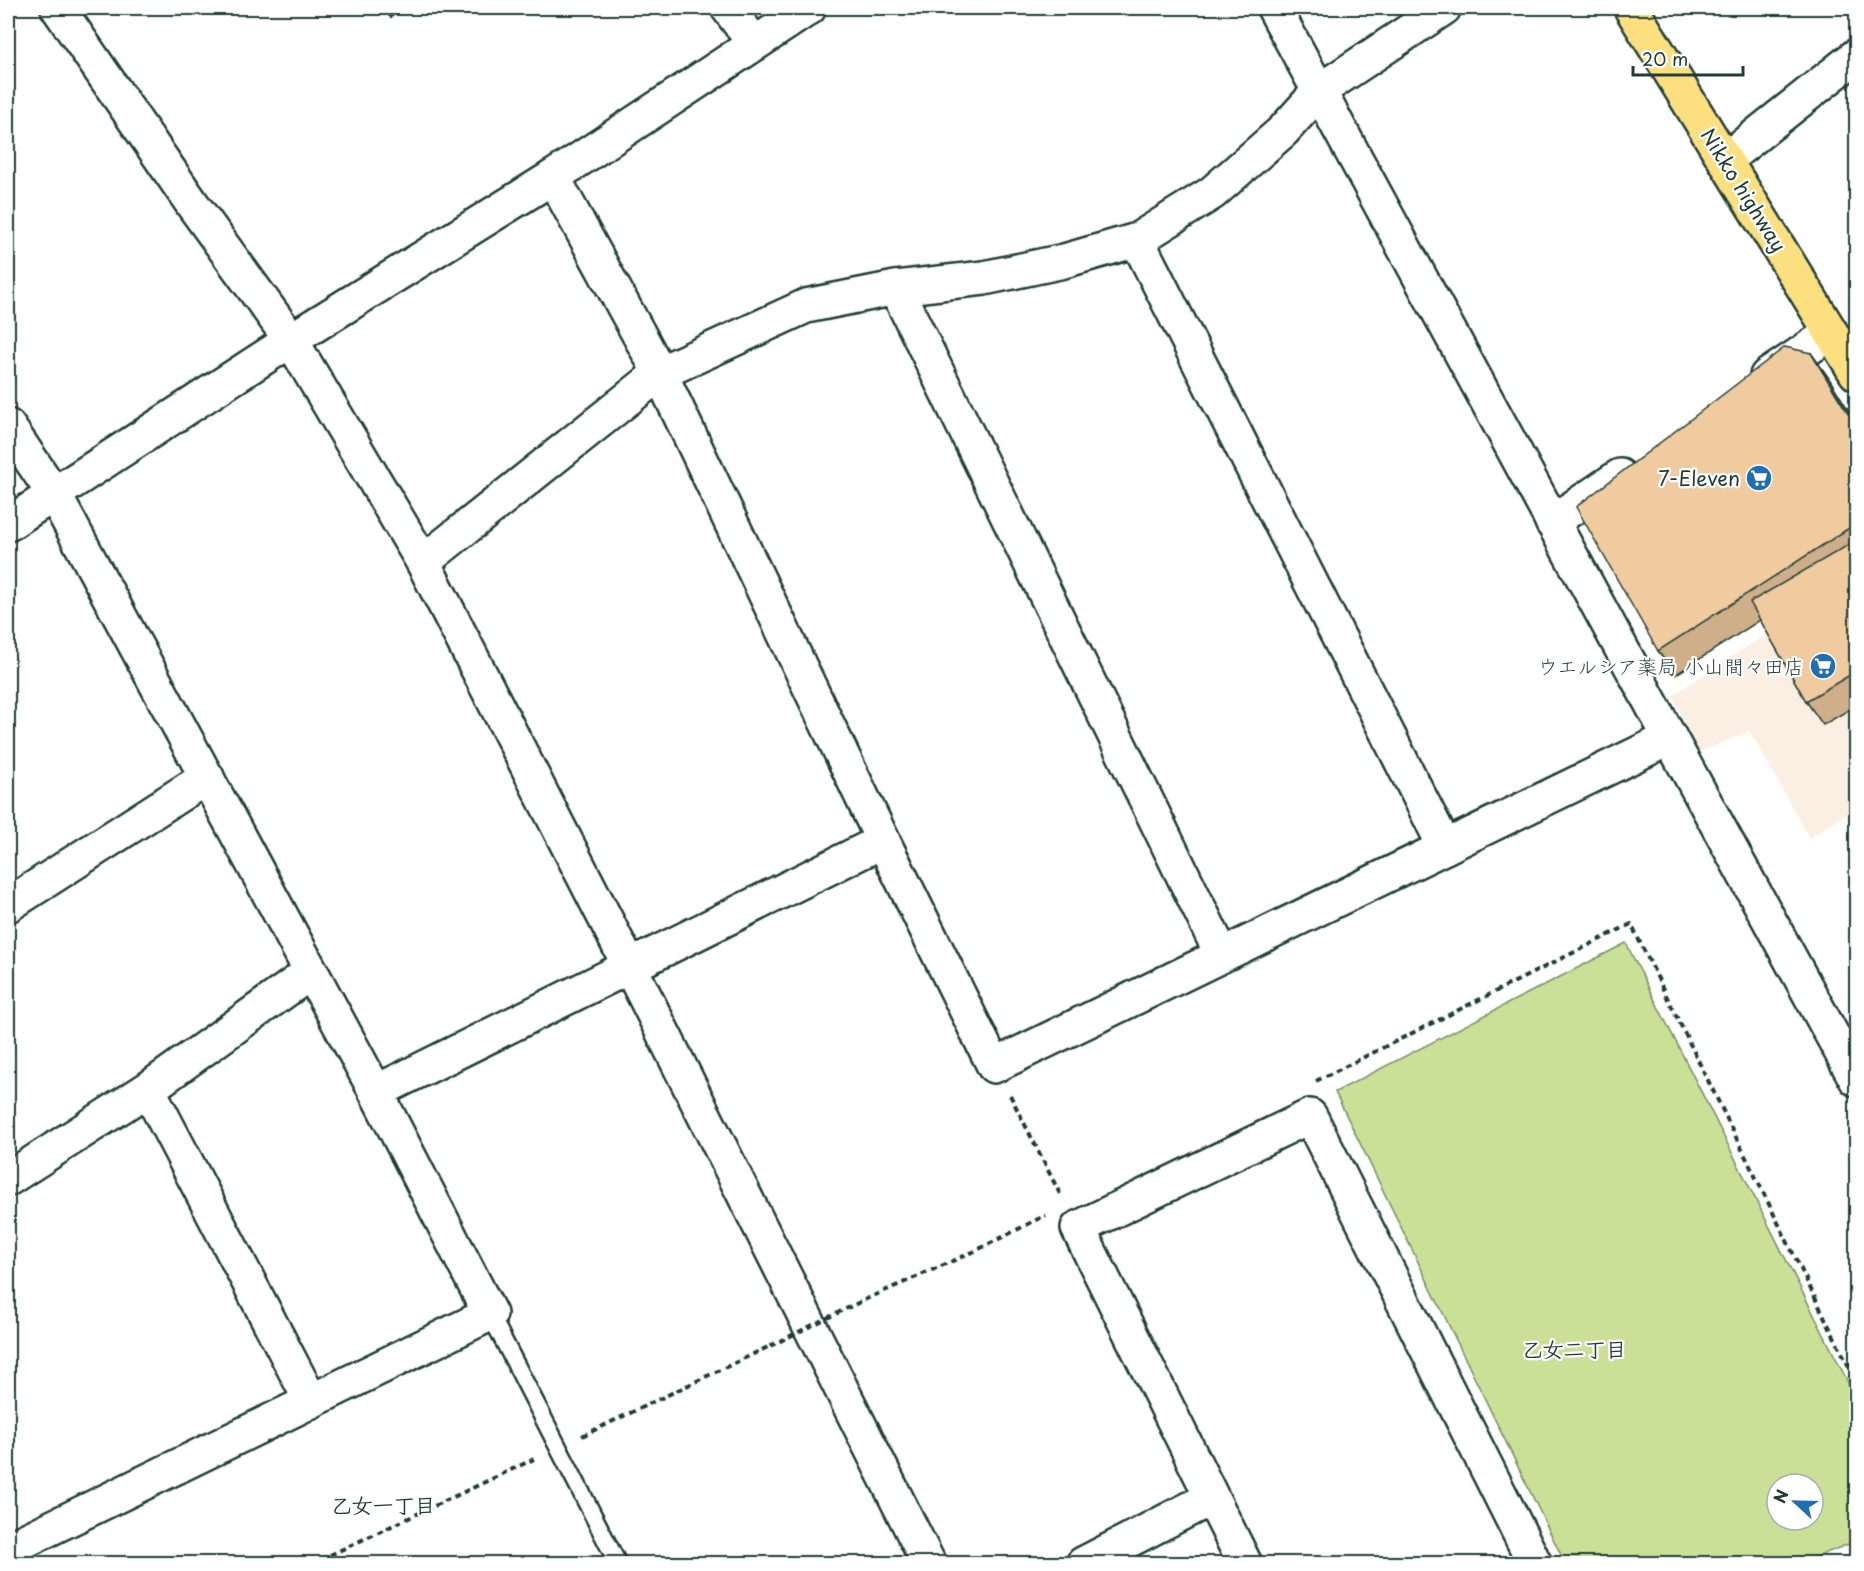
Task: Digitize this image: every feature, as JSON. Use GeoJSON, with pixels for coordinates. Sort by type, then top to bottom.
{"type":"FeatureCollection","features":[{"type":"Feature","properties":{"kind":"highway","name":"Nikko highway"},"geometry":{"type":"LineString","coordinates":[[1631,8],[1857,373]]}},
{"type":"Feature","properties":{"kind":"street"},"geometry":{"type":"LineString","coordinates":[[58,8],[193,205],[291,340],[423,562],[630,967],[929,1563]]}},
{"type":"Feature","properties":{"kind":"street"},"geometry":{"type":"LineString","coordinates":[[728,8],[754,43]]}},
{"type":"Feature","properties":{"kind":"street"},"geometry":{"type":"LineString","coordinates":[[8,524],[291,340],[553,177],[809,8]]}},
{"type":"Feature","properties":{"kind":"street"},"geometry":{"type":"LineString","coordinates":[[1274,8],[1857,1079]]}},
{"type":"Feature","properties":{"kind":"street"},"geometry":{"type":"LineString","coordinates":[[423,562],[660,373],[806,306],[896,288],[995,275],[1064,261],[1137,240],[1212,193],[1283,131],[1319,91],[1444,8]]}},
{"type":"Feature","properties":{"kind":"street"},"geometry":{"type":"LineString","coordinates":[[1725,160],[1857,56]]}},
{"type":"Feature","properties":{"kind":"street"},"geometry":{"type":"LineString","coordinates":[[553,177],[660,373],[883,841],[994,1066],[1670,738]]}},
{"type":"Feature","properties":{"kind":"street"},"geometry":{"type":"LineString","coordinates":[[1137,240],[1445,847]]}},
{"type":"Feature","properties":{"kind":"street"},"geometry":{"type":"LineString","coordinates":[[896,288],[1222,955]]}},
{"type":"Feature","properties":{"kind":"street"},"geometry":{"type":"LineString","coordinates":[[1744,391],[1831,333]]}},
{"type":"Feature","properties":{"kind":"street"},"geometry":{"type":"LineString","coordinates":[[8,426],[54,494],[376,1092],[490,1314],[8,1549]]}},
{"type":"Feature","properties":{"kind":"street"},"geometry":{"type":"LineString","coordinates":[[1552,522],[1648,457]]}},
{"type":"Feature","properties":{"kind":"street"},"geometry":{"type":"LineString","coordinates":[[8,905],[207,777]]}},
{"type":"Feature","properties":{"kind":"street"},"geometry":{"type":"LineString","coordinates":[[376,1092],[883,841]]}},
{"type":"Feature","properties":{"kind":"street"},"geometry":{"type":"LineString","coordinates":[[8,1179],[148,1089],[311,972]]}},
{"type":"Feature","properties":{"kind":"street"},"geometry":{"type":"LineString","coordinates":[[148,1089],[311,1401]]}},
{"type":"Feature","properties":{"kind":"street"},"geometry":{"type":"LineString","coordinates":[[1245,1563],[1072,1217],[1310,1116],[1534,1563]]}},
{"type":"Feature","properties":{"kind":"street"},"geometry":{"type":"LineString","coordinates":[[1083,1563],[1211,1498]]}},
{"type":"Feature","properties":{"kind":"lane"},"geometry":{"type":"LineString","coordinates":[[490,1314],[618,1563]]}},
{"type":"Feature","properties":{"kind":"path"},"geometry":{"type":"LineString","coordinates":[[381,8],[392,16],[397,8]]}},
{"type":"Feature","properties":{"kind":"path"},"geometry":{"type":"LineString","coordinates":[[1311,1084],[1631,924],[1857,1381]]}},
{"type":"Feature","properties":{"kind":"path"},"geometry":{"type":"LineString","coordinates":[[311,1563],[864,1300],[973,1252],[1072,1217],[994,1066]]}},
{"type":"Feature","properties":{"kind":"shaded area"},"geometry":{"type":"Polygon","coordinates":[[[1856,576],[1856,807],[1809,838],[1750,731],[1697,753],[1673,695],[1856,576]]]}},
{"type":"Feature","properties":{"kind":"green space"},"geometry":{"type":"Polygon","coordinates":[[[1626,943],[1856,1398],[1856,1541],[1801,1563],[1565,1563],[1335,1092],[1626,943]]]}},
{"type":"Feature","properties":{"kind":"building","name":"7-Eleven"},"geometry":{"type":"Polygon","coordinates":[[[1785,347],[1811,353],[1857,428],[1857,523],[1658,651],[1576,507],[1785,347]]]}},
{"type":"Feature","properties":{"kind":"building","name":"ウエルシア薬局 小山間々田店"},"geometry":{"type":"Polygon","coordinates":[[[1857,540],[1857,671],[1806,701],[1750,602],[1857,540]]]}},
{"type":"Feature","properties":{"kind":"place","name":"7-Eleven"},"geometry":{"type":"Point","coordinates":[1759,478]}},
{"type":"Feature","properties":{"kind":"place","name":"ウエルシア薬局 小山間々田店"},"geometry":{"type":"Point","coordinates":[1823,666]}},
{"type":"Feature","properties":{"kind":"district","name":"乙女二丁目"},"geometry":{"type":"Point","coordinates":[1574,1348]}},
{"type":"Feature","properties":{"kind":"district","name":"乙女一丁目"},"geometry":{"type":"Point","coordinates":[383,1504]}}]}
